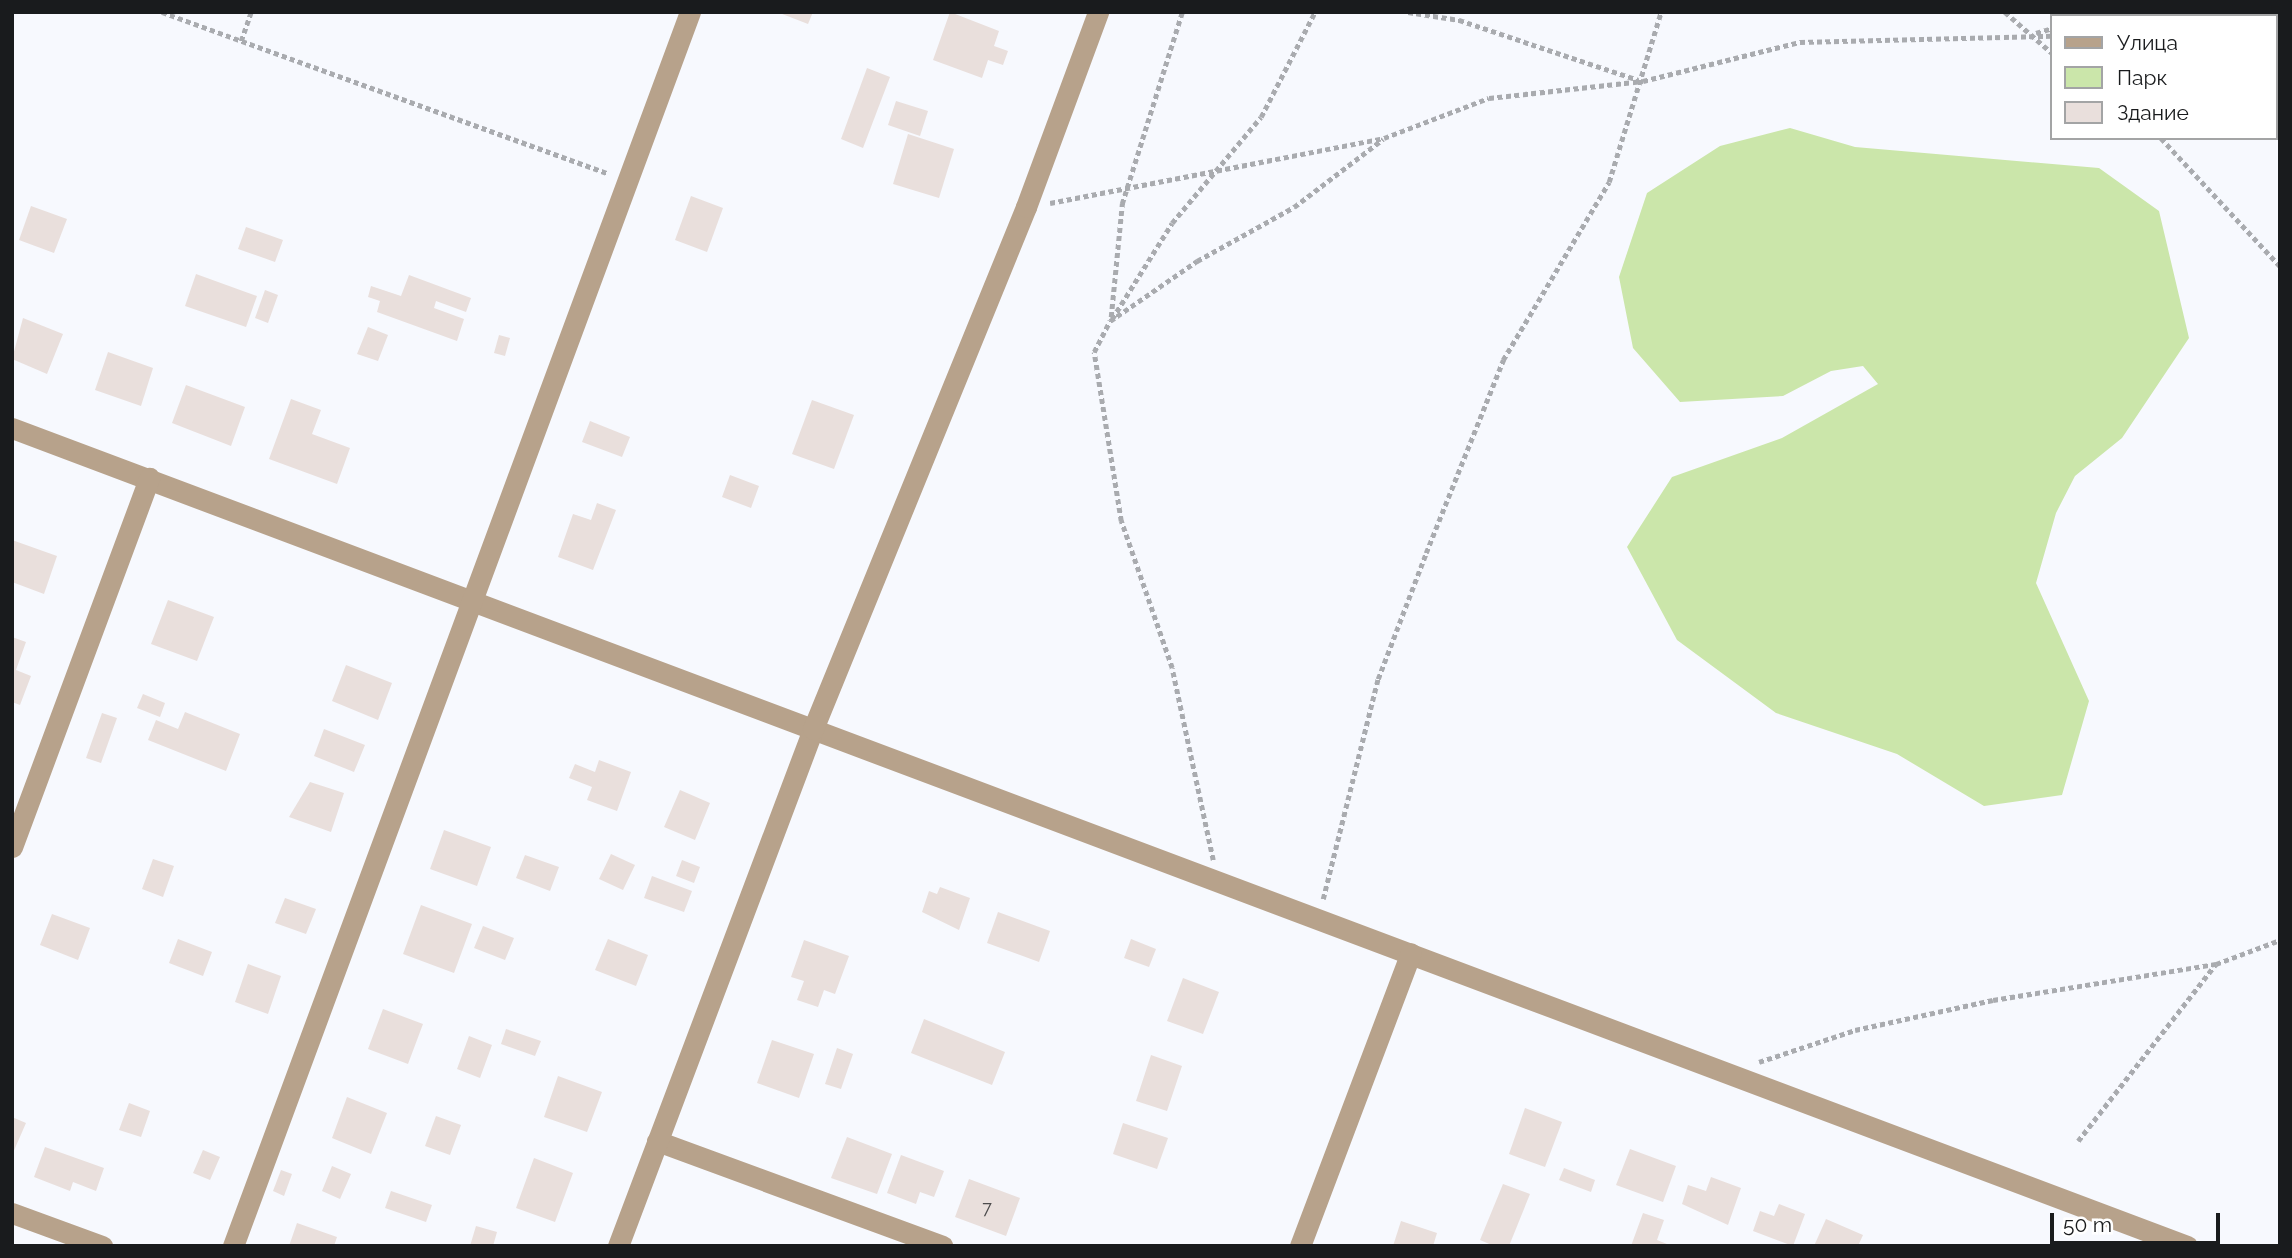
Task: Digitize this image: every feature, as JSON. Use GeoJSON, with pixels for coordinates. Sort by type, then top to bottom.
{"type":"FeatureCollection","features":[{"type":"Feature","properties":{"kind":"street"},"geometry":{"type":"LineString","coordinates":[[233,1246],[690,12]]}},
{"type":"Feature","properties":{"kind":"street"},"geometry":{"type":"LineString","coordinates":[[618,1246],[813,729],[1026,207],[1098,12]]}},
{"type":"Feature","properties":{"kind":"street"},"geometry":{"type":"LineString","coordinates":[[12,428],[2187,1246]]}},
{"type":"Feature","properties":{"kind":"street"},"geometry":{"type":"LineString","coordinates":[[13,841],[149,478]]}},
{"type":"Feature","properties":{"kind":"street"},"geometry":{"type":"LineString","coordinates":[[1300,1246],[1411,953]]}},
{"type":"Feature","properties":{"kind":"street"},"geometry":{"type":"LineString","coordinates":[[657,1142],[942,1246]]}},
{"type":"Feature","properties":{"kind":"street"},"geometry":{"type":"LineString","coordinates":[[12,1213],[102,1246]]}},
{"type":"Feature","properties":{"kind":"path"},"geometry":{"type":"LineString","coordinates":[[162,12],[628,181]]}},
{"type":"Feature","properties":{"kind":"path"},"geometry":{"type":"LineString","coordinates":[[241,41],[251,12]]}},
{"type":"Feature","properties":{"kind":"path"},"geometry":{"type":"LineString","coordinates":[[1110,321],[1128,188],[1182,12]]}},
{"type":"Feature","properties":{"kind":"path"},"geometry":{"type":"LineString","coordinates":[[1214,879],[1186,718],[1121,521],[1094,352],[1110,321],[1211,171],[1279,89],[1315,12]]}},
{"type":"Feature","properties":{"kind":"path"},"geometry":{"type":"LineString","coordinates":[[1408,12],[1459,20],[1643,81]]}},
{"type":"Feature","properties":{"kind":"path"},"geometry":{"type":"LineString","coordinates":[[1318,918],[1378,679],[1472,432],[1503,359],[1609,182],[1643,81],[1661,12]]}},
{"type":"Feature","properties":{"kind":"path"},"geometry":{"type":"LineString","coordinates":[[2005,12],[2050,51]]}},
{"type":"Feature","properties":{"kind":"path"},"geometry":{"type":"LineString","coordinates":[[2032,34],[2050,29]]}},
{"type":"Feature","properties":{"kind":"path"},"geometry":{"type":"LineString","coordinates":[[1026,207],[1384,138],[1489,98],[1643,81],[1800,42],[2032,34],[2050,36]]}},
{"type":"Feature","properties":{"kind":"path"},"geometry":{"type":"LineString","coordinates":[[1110,321],[1197,261],[1294,207],[1384,138]]}},
{"type":"Feature","properties":{"kind":"path"},"geometry":{"type":"LineString","coordinates":[[2163,140],[2280,266]]}},
{"type":"Feature","properties":{"kind":"path"},"geometry":{"type":"LineString","coordinates":[[1752,1065],[1855,1030],[1993,1000],[2216,964],[2280,940]]}},
{"type":"Feature","properties":{"kind":"path"},"geometry":{"type":"LineString","coordinates":[[2078,1141],[2216,964]]}},
{"type":"Feature","properties":{"kind":"green space"},"geometry":{"type":"Polygon","coordinates":[[[1790,128],[1855,147],[2099,168],[2159,211],[2189,338],[2122,438],[2075,476],[2056,513],[2036,583],[2089,701],[2062,795],[1984,806],[1897,754],[1776,713],[1677,640],[1627,547],[1672,477],[1782,438],[1878,384],[1863,366],[1831,371],[1783,396],[1680,402],[1633,348],[1619,277],[1647,193],[1720,146],[1790,128]]]}},
{"type":"Feature","properties":{"kind":"building"},"geometry":{"type":"Polygon","coordinates":[[[777,12],[813,12],[808,24],[777,12]]]}},
{"type":"Feature","properties":{"kind":"building"},"geometry":{"type":"Polygon","coordinates":[[[950,12],[999,31],[994,46],[1008,51],[1003,65],[988,60],[982,78],[933,60],[950,12]]]}},
{"type":"Feature","properties":{"kind":"building"},"geometry":{"type":"Polygon","coordinates":[[[867,68],[890,77],[863,148],[841,139],[867,68]]]}},
{"type":"Feature","properties":{"kind":"building"},"geometry":{"type":"Polygon","coordinates":[[[896,101],[928,111],[920,136],[888,125],[896,101]]]}},
{"type":"Feature","properties":{"kind":"building"},"geometry":{"type":"Polygon","coordinates":[[[908,134],[954,149],[939,198],[893,184],[908,134]]]}},
{"type":"Feature","properties":{"kind":"building"},"geometry":{"type":"Polygon","coordinates":[[[691,196],[723,208],[707,252],[675,240],[691,196]]]}},
{"type":"Feature","properties":{"kind":"building"},"geometry":{"type":"Polygon","coordinates":[[[31,206],[67,219],[54,253],[19,240],[31,206]]]}},
{"type":"Feature","properties":{"kind":"building"},"geometry":{"type":"Polygon","coordinates":[[[246,227],[283,240],[275,262],[238,249],[246,227]]]}},
{"type":"Feature","properties":{"kind":"building"},"geometry":{"type":"Polygon","coordinates":[[[196,274],[257,296],[246,327],[185,306],[196,274]]]}},
{"type":"Feature","properties":{"kind":"building"},"geometry":{"type":"Polygon","coordinates":[[[409,275],[471,298],[466,312],[436,301],[434,308],[464,319],[457,341],[377,312],[380,301],[368,297],[371,286],[401,296],[409,275]]]}},
{"type":"Feature","properties":{"kind":"building"},"geometry":{"type":"Polygon","coordinates":[[[265,290],[278,295],[268,323],[255,318],[265,290]]]}},
{"type":"Feature","properties":{"kind":"building"},"geometry":{"type":"Polygon","coordinates":[[[23,318],[63,334],[47,374],[12,359],[23,318]]]}},
{"type":"Feature","properties":{"kind":"building"},"geometry":{"type":"Polygon","coordinates":[[[368,327],[388,335],[378,361],[357,354],[368,327]]]}},
{"type":"Feature","properties":{"kind":"building"},"geometry":{"type":"Polygon","coordinates":[[[499,335],[510,338],[505,356],[494,353],[499,335]]]}},
{"type":"Feature","properties":{"kind":"building"},"geometry":{"type":"Polygon","coordinates":[[[108,352],[153,368],[141,406],[95,390],[108,352]]]}},
{"type":"Feature","properties":{"kind":"building"},"geometry":{"type":"Polygon","coordinates":[[[186,385],[245,407],[231,446],[172,423],[186,385]]]}},
{"type":"Feature","properties":{"kind":"building"},"geometry":{"type":"Polygon","coordinates":[[[291,399],[321,410],[312,434],[350,448],[337,484],[269,459],[291,399]]]}},
{"type":"Feature","properties":{"kind":"building"},"geometry":{"type":"Polygon","coordinates":[[[812,400],[854,415],[834,469],[792,454],[812,400]]]}},
{"type":"Feature","properties":{"kind":"building"},"geometry":{"type":"Polygon","coordinates":[[[590,421],[630,437],[622,457],[582,442],[590,421]]]}},
{"type":"Feature","properties":{"kind":"building"},"geometry":{"type":"Polygon","coordinates":[[[730,475],[759,486],[751,508],[722,497],[730,475]]]}},
{"type":"Feature","properties":{"kind":"building"},"geometry":{"type":"Polygon","coordinates":[[[597,503],[616,510],[593,570],[558,557],[573,514],[591,520],[597,503]]]}},
{"type":"Feature","properties":{"kind":"building"},"geometry":{"type":"Polygon","coordinates":[[[12,540],[57,556],[44,594],[12,582],[12,540]]]}},
{"type":"Feature","properties":{"kind":"building"},"geometry":{"type":"Polygon","coordinates":[[[168,600],[214,617],[197,661],[151,644],[168,600]]]}},
{"type":"Feature","properties":{"kind":"building"},"geometry":{"type":"Polygon","coordinates":[[[12,637],[26,642],[16,670],[31,676],[20,705],[12,702],[12,637]]]}},
{"type":"Feature","properties":{"kind":"building"},"geometry":{"type":"Polygon","coordinates":[[[346,665],[392,683],[378,720],[332,701],[346,665]]]}},
{"type":"Feature","properties":{"kind":"building"},"geometry":{"type":"Polygon","coordinates":[[[143,694],[165,703],[160,717],[137,708],[143,694]]]}},
{"type":"Feature","properties":{"kind":"building"},"geometry":{"type":"Polygon","coordinates":[[[185,712],[240,734],[226,771],[148,740],[156,720],[178,729],[185,712]]]}},
{"type":"Feature","properties":{"kind":"building"},"geometry":{"type":"Polygon","coordinates":[[[102,713],[117,718],[101,763],[86,758],[102,713]]]}},
{"type":"Feature","properties":{"kind":"building"},"geometry":{"type":"Polygon","coordinates":[[[324,729],[365,745],[354,772],[314,756],[324,729]]]}},
{"type":"Feature","properties":{"kind":"building"},"geometry":{"type":"Polygon","coordinates":[[[599,760],[631,772],[617,811],[587,800],[592,787],[569,778],[575,764],[595,772],[599,760]]]}},
{"type":"Feature","properties":{"kind":"building"},"geometry":{"type":"Polygon","coordinates":[[[310,782],[344,793],[331,832],[289,817],[310,782]]]}},
{"type":"Feature","properties":{"kind":"building"},"geometry":{"type":"Polygon","coordinates":[[[680,790],[710,803],[695,840],[664,827],[680,790]]]}},
{"type":"Feature","properties":{"kind":"building"},"geometry":{"type":"Polygon","coordinates":[[[444,830],[491,847],[477,886],[430,869],[444,830]]]}},
{"type":"Feature","properties":{"kind":"building"},"geometry":{"type":"Polygon","coordinates":[[[611,854],[635,865],[623,890],[599,879],[611,854]]]}},
{"type":"Feature","properties":{"kind":"building"},"geometry":{"type":"Polygon","coordinates":[[[525,855],[559,867],[550,891],[516,878],[525,855]]]}},
{"type":"Feature","properties":{"kind":"building"},"geometry":{"type":"Polygon","coordinates":[[[153,859],[174,866],[163,897],[142,889],[153,859]]]}},
{"type":"Feature","properties":{"kind":"building"},"geometry":{"type":"Polygon","coordinates":[[[682,860],[700,867],[694,883],[676,876],[682,860]]]}},
{"type":"Feature","properties":{"kind":"building"},"geometry":{"type":"Polygon","coordinates":[[[652,876],[692,891],[684,912],[644,898],[652,876]]]}},
{"type":"Feature","properties":{"kind":"building"},"geometry":{"type":"Polygon","coordinates":[[[940,887],[970,898],[959,930],[922,912],[929,891],[937,894],[940,887]]]}},
{"type":"Feature","properties":{"kind":"building"},"geometry":{"type":"Polygon","coordinates":[[[285,898],[316,909],[306,934],[275,923],[285,898]]]}},
{"type":"Feature","properties":{"kind":"building"},"geometry":{"type":"Polygon","coordinates":[[[421,905],[472,924],[454,973],[403,954],[421,905]]]}},
{"type":"Feature","properties":{"kind":"building"},"geometry":{"type":"Polygon","coordinates":[[[998,912],[1050,931],[1039,962],[987,943],[998,912]]]}},
{"type":"Feature","properties":{"kind":"building"},"geometry":{"type":"Polygon","coordinates":[[[52,914],[90,928],[78,960],[40,945],[52,914]]]}},
{"type":"Feature","properties":{"kind":"building"},"geometry":{"type":"Polygon","coordinates":[[[483,926],[514,938],[505,960],[474,948],[483,926]]]}},
{"type":"Feature","properties":{"kind":"building"},"geometry":{"type":"Polygon","coordinates":[[[178,939],[212,952],[203,976],[169,963],[178,939]]]}},
{"type":"Feature","properties":{"kind":"building"},"geometry":{"type":"Polygon","coordinates":[[[608,939],[648,955],[636,986],[595,970],[608,939]]]}},
{"type":"Feature","properties":{"kind":"building"},"geometry":{"type":"Polygon","coordinates":[[[1131,939],[1156,949],[1149,967],[1124,958],[1131,939]]]}},
{"type":"Feature","properties":{"kind":"building"},"geometry":{"type":"Polygon","coordinates":[[[804,940],[849,956],[835,994],[824,990],[818,1007],[797,1000],[804,981],[791,977],[804,940]]]}},
{"type":"Feature","properties":{"kind":"building"},"geometry":{"type":"Polygon","coordinates":[[[248,964],[281,976],[268,1014],[235,1002],[248,964]]]}},
{"type":"Feature","properties":{"kind":"building"},"geometry":{"type":"Polygon","coordinates":[[[1183,978],[1219,992],[1203,1034],[1167,1021],[1183,978]]]}},
{"type":"Feature","properties":{"kind":"building"},"geometry":{"type":"Polygon","coordinates":[[[383,1009],[423,1024],[408,1064],[368,1049],[383,1009]]]}},
{"type":"Feature","properties":{"kind":"building"},"geometry":{"type":"Polygon","coordinates":[[[924,1019],[1005,1052],[992,1085],[911,1053],[924,1019]]]}},
{"type":"Feature","properties":{"kind":"building"},"geometry":{"type":"Polygon","coordinates":[[[506,1029],[541,1041],[535,1056],[501,1044],[506,1029]]]}},
{"type":"Feature","properties":{"kind":"building"},"geometry":{"type":"Polygon","coordinates":[[[469,1036],[492,1045],[480,1078],[457,1069],[469,1036]]]}},
{"type":"Feature","properties":{"kind":"building"},"geometry":{"type":"Polygon","coordinates":[[[772,1040],[814,1054],[799,1098],[757,1083],[772,1040]]]}},
{"type":"Feature","properties":{"kind":"building"},"geometry":{"type":"Polygon","coordinates":[[[837,1048],[853,1054],[841,1089],[825,1084],[837,1048]]]}},
{"type":"Feature","properties":{"kind":"building"},"geometry":{"type":"Polygon","coordinates":[[[1151,1055],[1182,1066],[1167,1111],[1136,1101],[1151,1055]]]}},
{"type":"Feature","properties":{"kind":"building"},"geometry":{"type":"Polygon","coordinates":[[[558,1076],[602,1092],[587,1132],[544,1117],[558,1076]]]}},
{"type":"Feature","properties":{"kind":"building"},"geometry":{"type":"Polygon","coordinates":[[[347,1097],[387,1113],[371,1154],[332,1138],[347,1097]]]}},
{"type":"Feature","properties":{"kind":"building"},"geometry":{"type":"Polygon","coordinates":[[[129,1103],[150,1111],[141,1137],[119,1130],[129,1103]]]}},
{"type":"Feature","properties":{"kind":"building"},"geometry":{"type":"Polygon","coordinates":[[[1525,1108],[1562,1122],[1545,1167],[1509,1154],[1525,1108]]]}},
{"type":"Feature","properties":{"kind":"building"},"geometry":{"type":"Polygon","coordinates":[[[436,1116],[461,1125],[450,1155],[425,1146],[436,1116]]]}},
{"type":"Feature","properties":{"kind":"building"},"geometry":{"type":"Polygon","coordinates":[[[12,1117],[26,1123],[12,1155],[12,1117]]]}},
{"type":"Feature","properties":{"kind":"building"},"geometry":{"type":"Polygon","coordinates":[[[1123,1123],[1168,1138],[1157,1169],[1113,1154],[1123,1123]]]}},
{"type":"Feature","properties":{"kind":"building"},"geometry":{"type":"Polygon","coordinates":[[[847,1137],[892,1154],[877,1194],[831,1178],[847,1137]]]}},
{"type":"Feature","properties":{"kind":"building"},"geometry":{"type":"Polygon","coordinates":[[[45,1147],[104,1168],[96,1191],[73,1182],[70,1191],[34,1177],[45,1147]]]}},
{"type":"Feature","properties":{"kind":"building"},"geometry":{"type":"Polygon","coordinates":[[[1630,1149],[1676,1166],[1663,1202],[1616,1185],[1630,1149]]]}},
{"type":"Feature","properties":{"kind":"building"},"geometry":{"type":"Polygon","coordinates":[[[203,1150],[220,1157],[210,1180],[193,1173],[203,1150]]]}},
{"type":"Feature","properties":{"kind":"building"},"geometry":{"type":"Polygon","coordinates":[[[901,1155],[944,1171],[934,1197],[920,1192],[916,1204],[887,1193],[901,1155]]]}},
{"type":"Feature","properties":{"kind":"building"},"geometry":{"type":"Polygon","coordinates":[[[534,1158],[573,1173],[555,1222],[516,1208],[534,1158]]]}},
{"type":"Feature","properties":{"kind":"building"},"geometry":{"type":"Polygon","coordinates":[[[332,1166],[351,1174],[340,1199],[322,1191],[332,1166]]]}},
{"type":"Feature","properties":{"kind":"building"},"geometry":{"type":"Polygon","coordinates":[[[1564,1168],[1595,1180],[1591,1192],[1559,1180],[1564,1168]]]}},
{"type":"Feature","properties":{"kind":"building"},"geometry":{"type":"Polygon","coordinates":[[[281,1170],[292,1174],[284,1196],[273,1191],[281,1170]]]}},
{"type":"Feature","properties":{"kind":"building"},"geometry":{"type":"Polygon","coordinates":[[[1711,1177],[1741,1188],[1728,1225],[1682,1204],[1688,1185],[1706,1191],[1711,1177]]]}},
{"type":"Feature","properties":{"kind":"building"},"geometry":{"type":"Polygon","coordinates":[[[969,1179],[1020,1198],[1006,1236],[955,1217],[969,1179]]]}},
{"type":"Feature","properties":{"kind":"building"},"geometry":{"type":"Polygon","coordinates":[[[1503,1184],[1530,1194],[1509,1246],[1494,1246],[1480,1240],[1503,1184]]]}},
{"type":"Feature","properties":{"kind":"building"},"geometry":{"type":"Polygon","coordinates":[[[391,1191],[432,1205],[426,1222],[385,1208],[391,1191]]]}},
{"type":"Feature","properties":{"kind":"building"},"geometry":{"type":"Polygon","coordinates":[[[1779,1204],[1805,1214],[1793,1246],[1753,1231],[1760,1211],[1774,1216],[1779,1204]]]}},
{"type":"Feature","properties":{"kind":"building"},"geometry":{"type":"Polygon","coordinates":[[[1643,1213],[1664,1220],[1657,1240],[1672,1246],[1631,1246],[1643,1213]]]}},
{"type":"Feature","properties":{"kind":"building"},"geometry":{"type":"Polygon","coordinates":[[[1826,1219],[1863,1235],[1858,1246],[1814,1246],[1826,1219]]]}},
{"type":"Feature","properties":{"kind":"building"},"geometry":{"type":"Polygon","coordinates":[[[1401,1221],[1437,1233],[1433,1246],[1393,1246],[1401,1221]]]}},
{"type":"Feature","properties":{"kind":"building"},"geometry":{"type":"Polygon","coordinates":[[[297,1223],[337,1237],[334,1246],[289,1246],[297,1223]]]}},
{"type":"Feature","properties":{"kind":"building"},"geometry":{"type":"Polygon","coordinates":[[[476,1226],[497,1232],[493,1246],[470,1246],[476,1226]]]}}]}
